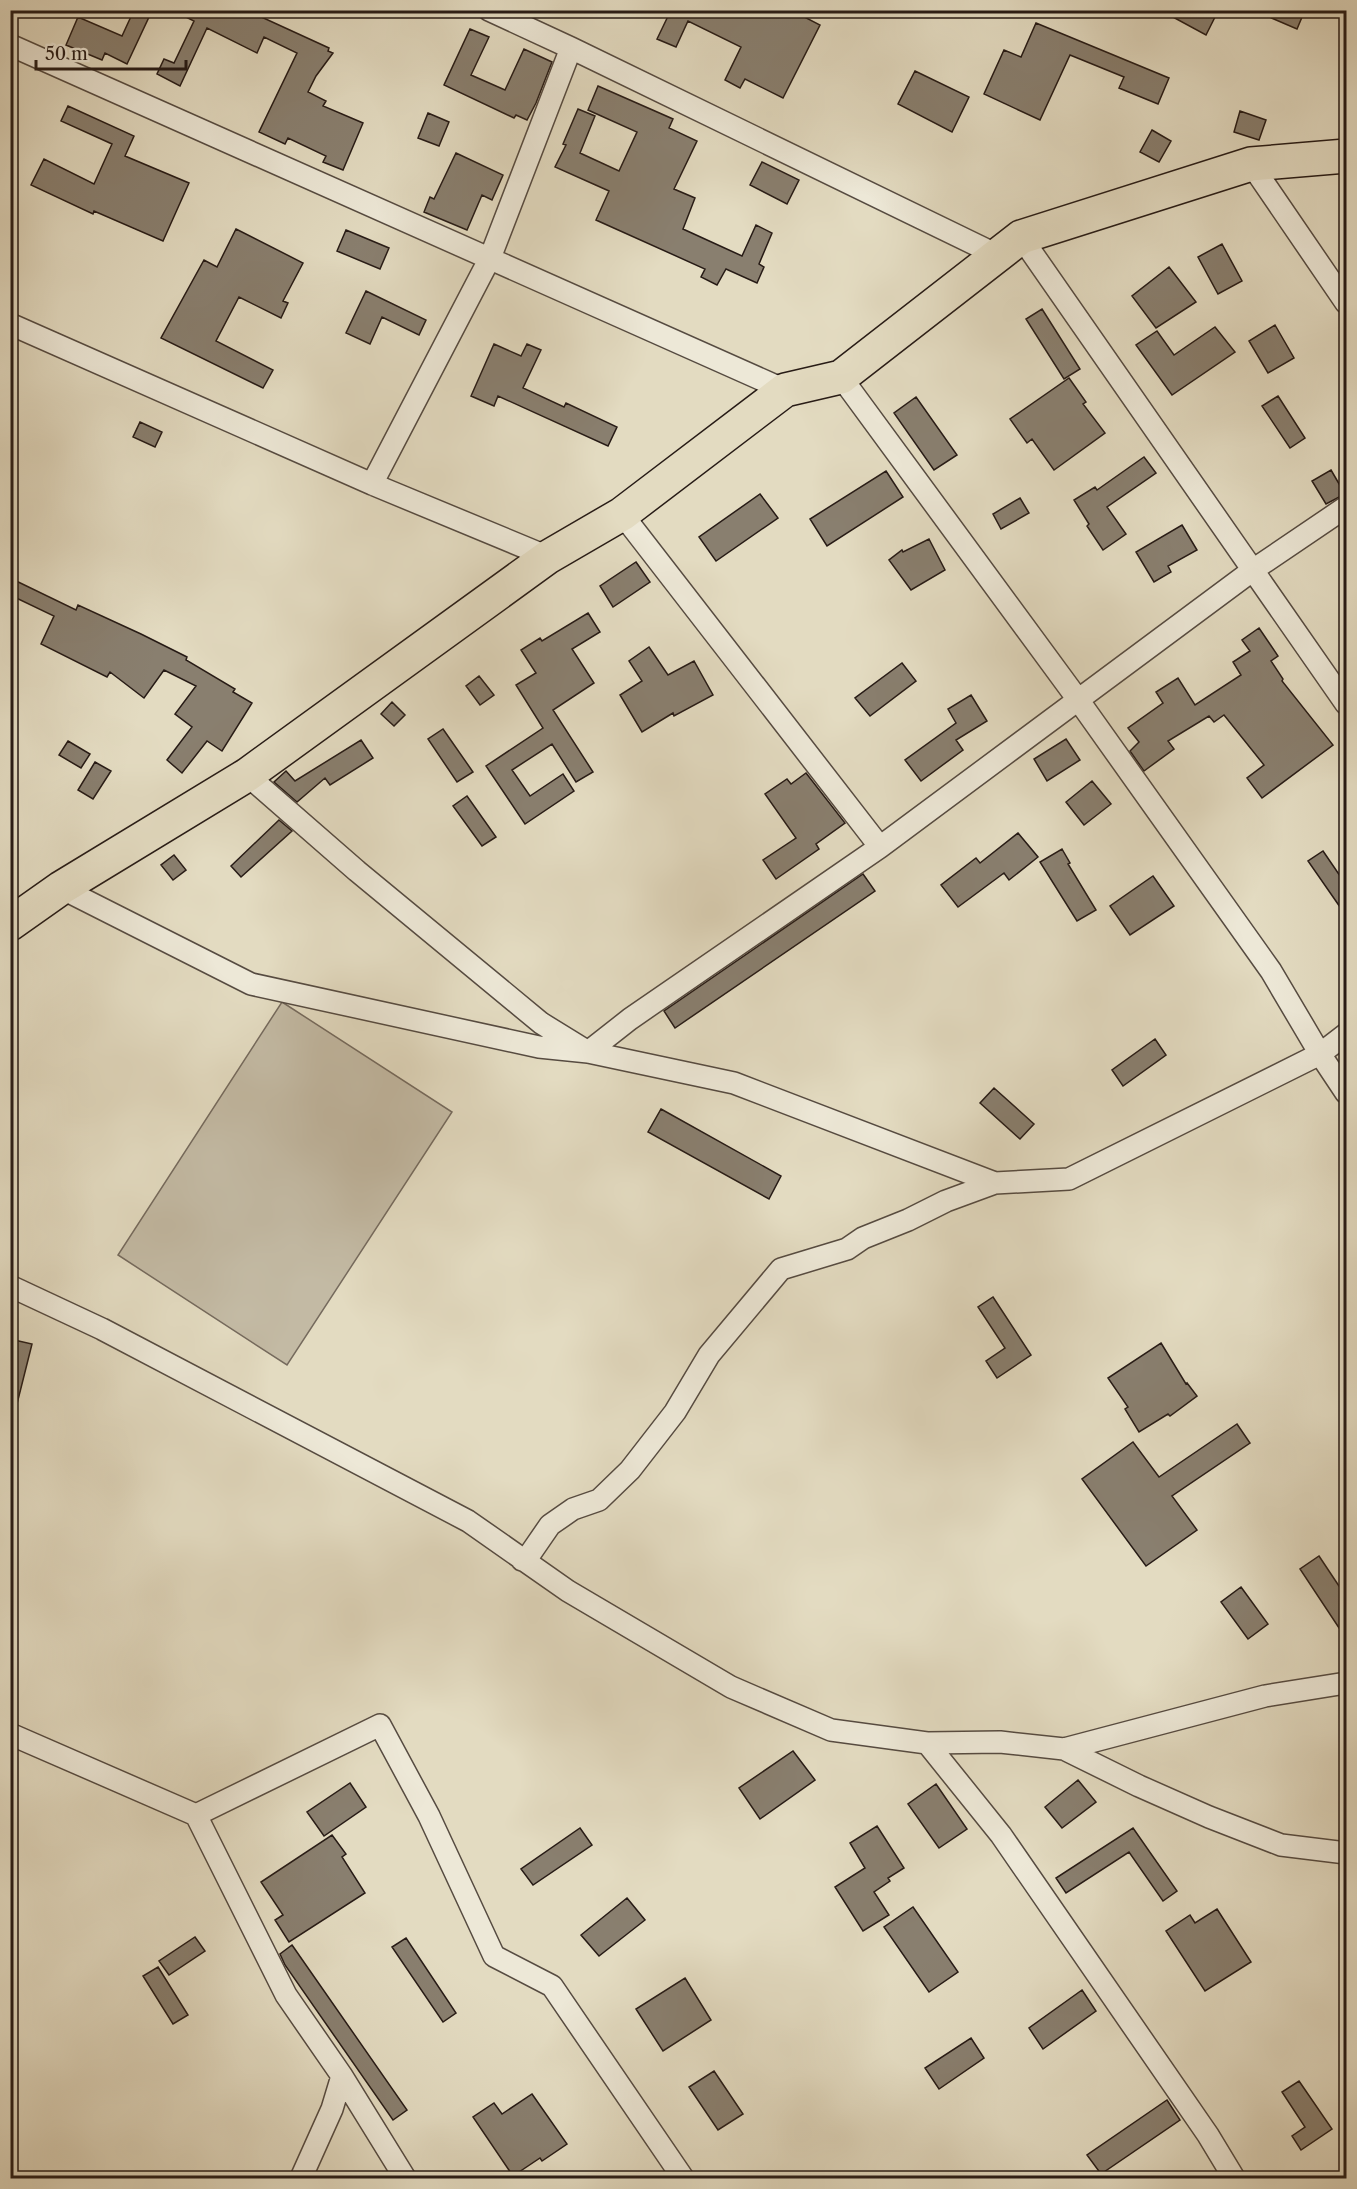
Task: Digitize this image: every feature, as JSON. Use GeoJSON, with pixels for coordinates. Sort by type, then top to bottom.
{"type":"FeatureCollection","features":[{"type":"Feature","properties":{"kind":"main road"},"geometry":{"type":"LineString","coordinates":[[10,924],[61,888],[247,775],[548,557],[622,514],[785,390],[841,377],[1009,246],[1251,164],[1346,155]]}},
{"type":"Feature","properties":{"kind":"street"},"geometry":{"type":"LineString","coordinates":[[489,10],[1009,246],[1253,570],[1347,704]]}},
{"type":"Feature","properties":{"kind":"street"},"geometry":{"type":"LineString","coordinates":[[10,45],[785,390]]}},
{"type":"Feature","properties":{"kind":"street"},"geometry":{"type":"LineString","coordinates":[[372,484],[490,258],[571,48]]}},
{"type":"Feature","properties":{"kind":"street"},"geometry":{"type":"LineString","coordinates":[[1251,164],[1347,303]]}},
{"type":"Feature","properties":{"kind":"street"},"geometry":{"type":"LineString","coordinates":[[10,324],[372,484],[548,557]]}},
{"type":"Feature","properties":{"kind":"street"},"geometry":{"type":"LineString","coordinates":[[841,377],[1079,701],[1271,971],[1320,1054],[1347,1093]]}},
{"type":"Feature","properties":{"kind":"street"},"geometry":{"type":"LineString","coordinates":[[588,1052],[630,1019],[880,847],[1253,570],[1347,507]]}},
{"type":"Feature","properties":{"kind":"street"},"geometry":{"type":"LineString","coordinates":[[622,514],[880,847]]}},
{"type":"Feature","properties":{"kind":"street"},"geometry":{"type":"LineString","coordinates":[[247,775],[357,871],[532,1016],[588,1052]]}},
{"type":"Feature","properties":{"kind":"street"},"geometry":{"type":"LineString","coordinates":[[61,888],[251,984],[539,1047],[588,1052],[734,1083],[995,1182]]}},
{"type":"Feature","properties":{"kind":"street"},"geometry":{"type":"LineString","coordinates":[[522,1560],[530,1554],[550,1525],[573,1509],[599,1500],[630,1470],[675,1412],[709,1355],[781,1269],[847,1249],[863,1238],[908,1221],[946,1201],[995,1182],[1069,1179],[1320,1054],[1347,1034]]}},
{"type":"Feature","properties":{"kind":"street"},"geometry":{"type":"LineString","coordinates":[[10,1286],[102,1329],[468,1521],[568,1591],[731,1688],[831,1730],[927,1743],[1000,1742],[1064,1749],[1199,1813],[1281,1845],[1347,1853]]}},
{"type":"Feature","properties":{"kind":"street"},"geometry":{"type":"LineString","coordinates":[[1064,1749],[1265,1696],[1347,1683]]}},
{"type":"Feature","properties":{"kind":"street"},"geometry":{"type":"LineString","coordinates":[[196,1815],[381,1725],[429,1816],[494,1956],[552,1986],[683,2178]]}},
{"type":"Feature","properties":{"kind":"street"},"geometry":{"type":"LineString","coordinates":[[10,1734],[196,1815],[286,1995],[342,2076],[405,2178]]}},
{"type":"Feature","properties":{"kind":"street"},"geometry":{"type":"LineString","coordinates":[[927,1743],[1002,1834],[1208,2135],[1234,2178]]}},
{"type":"Feature","properties":{"kind":"street"},"geometry":{"type":"LineString","coordinates":[[301,2178],[332,2109],[342,2076]]}},
{"type":"Feature","properties":{"kind":"shaded area"},"geometry":{"type":"Polygon","coordinates":[[[282,1002],[452,1112],[287,1365],[118,1255],[282,1002]]]}},
{"type":"Feature","properties":{"kind":"building"},"geometry":{"type":"Polygon","coordinates":[[[134,10],[149,17],[127,64],[105,53],[102,60],[66,45],[78,17],[122,36],[134,10]]]}},
{"type":"Feature","properties":{"kind":"building"},"geometry":{"type":"Polygon","coordinates":[[[172,10],[246,10],[329,48],[328,51],[333,53],[316,76],[308,92],[326,101],[323,106],[363,123],[343,170],[323,162],[326,156],[288,138],[285,144],[259,132],[297,53],[264,37],[257,53],[207,28],[180,86],[157,74],[164,59],[174,63],[194,21],[172,10]]]}},
{"type":"Feature","properties":{"kind":"building"},"geometry":{"type":"Polygon","coordinates":[[[667,10],[791,10],[820,25],[783,98],[745,79],[740,88],[725,80],[741,47],[688,21],[676,47],[657,39],[670,12],[667,10]]]}},
{"type":"Feature","properties":{"kind":"building"},"geometry":{"type":"Polygon","coordinates":[[[1160,10],[1207,10],[1216,15],[1206,35],[1160,10]]]}},
{"type":"Feature","properties":{"kind":"building"},"geometry":{"type":"Polygon","coordinates":[[[1253,10],[1305,10],[1297,29],[1253,10]]]}},
{"type":"Feature","properties":{"kind":"building"},"geometry":{"type":"Polygon","coordinates":[[[1036,23],[1169,78],[1158,104],[1119,88],[1124,77],[1070,55],[1040,120],[984,94],[1004,50],[1021,57],[1036,23]]]}},
{"type":"Feature","properties":{"kind":"building"},"geometry":{"type":"Polygon","coordinates":[[[470,29],[489,37],[471,75],[505,90],[524,49],[552,62],[527,120],[516,115],[514,118],[444,85],[470,29]]]}},
{"type":"Feature","properties":{"kind":"building"},"geometry":{"type":"Polygon","coordinates":[[[915,71],[969,97],[952,132],[898,104],[915,71]]]}},
{"type":"Feature","properties":{"kind":"building"},"geometry":{"type":"Polygon","coordinates":[[[598,86],[673,119],[669,128],[697,141],[674,189],[695,198],[683,229],[742,256],[756,225],[772,233],[759,264],[764,267],[757,283],[726,269],[717,285],[701,277],[705,269],[596,220],[609,191],[555,167],[566,145],[563,144],[578,109],[595,116],[580,153],[619,171],[637,132],[588,110],[598,86]]]}},
{"type":"Feature","properties":{"kind":"building"},"geometry":{"type":"Polygon","coordinates":[[[68,106],[134,136],[125,156],[189,183],[163,241],[94,211],[93,214],[31,185],[44,159],[94,184],[112,144],[61,121],[68,106]]]}},
{"type":"Feature","properties":{"kind":"building"},"geometry":{"type":"Polygon","coordinates":[[[1240,111],[1266,120],[1259,140],[1234,132],[1240,111]]]}},
{"type":"Feature","properties":{"kind":"building"},"geometry":{"type":"Polygon","coordinates":[[[428,113],[449,122],[439,146],[418,138],[428,113]]]}},
{"type":"Feature","properties":{"kind":"building"},"geometry":{"type":"Polygon","coordinates":[[[1152,130],[1171,141],[1159,162],[1140,152],[1152,130]]]}},
{"type":"Feature","properties":{"kind":"building"},"geometry":{"type":"Polygon","coordinates":[[[456,153],[503,175],[492,200],[482,195],[467,230],[424,212],[430,197],[434,199],[456,153]]]}},
{"type":"Feature","properties":{"kind":"building"},"geometry":{"type":"Polygon","coordinates":[[[762,162],[799,180],[787,204],[750,185],[762,162]]]}},
{"type":"Feature","properties":{"kind":"building"},"geometry":{"type":"Polygon","coordinates":[[[236,229],[303,263],[283,301],[288,303],[281,318],[239,297],[216,341],[273,370],[263,388],[161,338],[204,260],[217,267],[236,229]]]}},
{"type":"Feature","properties":{"kind":"building"},"geometry":{"type":"Polygon","coordinates":[[[346,230],[389,248],[380,269],[337,251],[346,230]]]}},
{"type":"Feature","properties":{"kind":"building"},"geometry":{"type":"Polygon","coordinates":[[[1222,244],[1242,281],[1218,294],[1198,257],[1222,244]]]}},
{"type":"Feature","properties":{"kind":"building"},"geometry":{"type":"Polygon","coordinates":[[[1169,267],[1196,302],[1156,328],[1132,296],[1169,267]]]}},
{"type":"Feature","properties":{"kind":"building"},"geometry":{"type":"Polygon","coordinates":[[[366,291],[426,320],[419,335],[382,317],[370,344],[346,333],[366,291]]]}},
{"type":"Feature","properties":{"kind":"building"},"geometry":{"type":"Polygon","coordinates":[[[1042,309],[1080,369],[1064,379],[1026,319],[1042,309]]]}},
{"type":"Feature","properties":{"kind":"building"},"geometry":{"type":"Polygon","coordinates":[[[1275,325],[1294,358],[1268,373],[1249,341],[1275,325]]]}},
{"type":"Feature","properties":{"kind":"building"},"geometry":{"type":"Polygon","coordinates":[[[1215,327],[1235,352],[1172,395],[1136,345],[1157,331],[1174,355],[1215,327]]]}},
{"type":"Feature","properties":{"kind":"building"},"geometry":{"type":"Polygon","coordinates":[[[494,344],[521,356],[527,344],[541,350],[523,388],[564,407],[566,403],[617,427],[608,446],[498,396],[494,406],[471,396],[494,344]]]}},
{"type":"Feature","properties":{"kind":"building"},"geometry":{"type":"Polygon","coordinates":[[[1069,378],[1086,402],[1083,404],[1105,433],[1054,470],[1032,439],[1027,443],[1010,419],[1069,378]]]}},
{"type":"Feature","properties":{"kind":"building"},"geometry":{"type":"Polygon","coordinates":[[[1278,396],[1305,438],[1290,448],[1262,406],[1278,396]]]}},
{"type":"Feature","properties":{"kind":"building"},"geometry":{"type":"Polygon","coordinates":[[[916,397],[957,455],[934,470],[894,413],[916,397]]]}},
{"type":"Feature","properties":{"kind":"building"},"geometry":{"type":"Polygon","coordinates":[[[140,422],[162,432],[155,447],[133,437],[140,422]]]}},
{"type":"Feature","properties":{"kind":"building"},"geometry":{"type":"Polygon","coordinates":[[[1144,457],[1156,473],[1107,507],[1126,534],[1103,550],[1074,500],[1095,487],[1097,490],[1144,457]]]}},
{"type":"Feature","properties":{"kind":"building"},"geometry":{"type":"Polygon","coordinates":[[[1331,470],[1345,494],[1326,504],[1312,481],[1331,470]]]}},
{"type":"Feature","properties":{"kind":"building"},"geometry":{"type":"Polygon","coordinates":[[[886,471],[903,497],[827,546],[810,519],[886,471]]]}},
{"type":"Feature","properties":{"kind":"building"},"geometry":{"type":"Polygon","coordinates":[[[760,494],[778,518],[716,561],[699,537],[760,494]]]}},
{"type":"Feature","properties":{"kind":"building"},"geometry":{"type":"Polygon","coordinates":[[[1020,498],[1029,513],[1001,529],[993,514],[1020,498]]]}},
{"type":"Feature","properties":{"kind":"building"},"geometry":{"type":"Polygon","coordinates":[[[1182,525],[1197,550],[1168,566],[1171,572],[1154,582],[1136,552],[1182,525]]]}},
{"type":"Feature","properties":{"kind":"building"},"geometry":{"type":"Polygon","coordinates":[[[929,539],[945,570],[911,590],[889,560],[902,550],[903,552],[929,539]]]}},
{"type":"Feature","properties":{"kind":"building"},"geometry":{"type":"Polygon","coordinates":[[[636,562],[650,582],[613,607],[600,586],[636,562]]]}},
{"type":"Feature","properties":{"kind":"building"},"geometry":{"type":"Polygon","coordinates":[[[10,578],[76,610],[78,605],[141,634],[187,657],[186,660],[235,689],[233,692],[252,703],[222,751],[207,741],[182,773],[167,760],[192,727],[175,714],[196,686],[164,670],[144,698],[110,672],[107,677],[41,644],[54,616],[10,595],[10,578]]]}},
{"type":"Feature","properties":{"kind":"building"},"geometry":{"type":"Polygon","coordinates":[[[588,613],[600,632],[572,649],[594,683],[553,710],[593,772],[576,782],[552,744],[512,770],[530,796],[563,774],[574,791],[525,824],[486,766],[543,728],[516,685],[536,673],[521,650],[540,638],[542,641],[588,613]]]}},
{"type":"Feature","properties":{"kind":"building"},"geometry":{"type":"Polygon","coordinates":[[[1259,628],[1278,656],[1271,661],[1283,679],[1282,681],[1333,745],[1262,798],[1247,778],[1264,765],[1224,715],[1214,722],[1209,716],[1168,741],[1174,749],[1144,771],[1130,751],[1139,742],[1128,728],[1163,703],[1156,692],[1178,678],[1195,705],[1241,675],[1233,662],[1250,651],[1242,640],[1259,628]]]}},
{"type":"Feature","properties":{"kind":"building"},"geometry":{"type":"Polygon","coordinates":[[[649,647],[668,675],[694,661],[713,695],[674,716],[673,713],[642,732],[620,695],[642,681],[629,661],[649,647]]]}},
{"type":"Feature","properties":{"kind":"building"},"geometry":{"type":"Polygon","coordinates":[[[902,663],[916,681],[870,716],[855,698],[902,663]]]}},
{"type":"Feature","properties":{"kind":"building"},"geometry":{"type":"Polygon","coordinates":[[[479,676],[494,695],[480,705],[466,686],[479,676]]]}},
{"type":"Feature","properties":{"kind":"building"},"geometry":{"type":"Polygon","coordinates":[[[971,695],[987,721],[956,740],[963,750],[921,781],[905,760],[956,723],[948,709],[971,695]]]}},
{"type":"Feature","properties":{"kind":"building"},"geometry":{"type":"Polygon","coordinates":[[[392,702],[405,715],[394,726],[381,714],[392,702]]]}},
{"type":"Feature","properties":{"kind":"building"},"geometry":{"type":"Polygon","coordinates":[[[443,729],[473,772],[457,782],[428,739],[443,729]]]}},
{"type":"Feature","properties":{"kind":"building"},"geometry":{"type":"Polygon","coordinates":[[[1066,739],[1080,760],[1047,781],[1034,759],[1066,739]]]}},
{"type":"Feature","properties":{"kind":"building"},"geometry":{"type":"Polygon","coordinates":[[[361,740],[373,758],[330,785],[325,778],[297,802],[274,782],[286,771],[295,781],[361,740]]]}},
{"type":"Feature","properties":{"kind":"building"},"geometry":{"type":"Polygon","coordinates":[[[68,741],[90,754],[81,768],[59,755],[68,741]]]}},
{"type":"Feature","properties":{"kind":"building"},"geometry":{"type":"Polygon","coordinates":[[[95,762],[111,771],[93,799],[78,790],[95,762]]]}},
{"type":"Feature","properties":{"kind":"building"},"geometry":{"type":"Polygon","coordinates":[[[806,773],[845,823],[816,844],[819,849],[776,879],[763,860],[796,838],[765,794],[787,779],[791,784],[806,773]]]}},
{"type":"Feature","properties":{"kind":"building"},"geometry":{"type":"Polygon","coordinates":[[[1092,781],[1111,804],[1084,825],[1066,802],[1092,781]]]}},
{"type":"Feature","properties":{"kind":"building"},"geometry":{"type":"Polygon","coordinates":[[[467,796],[496,837],[482,846],[453,806],[467,796]]]}},
{"type":"Feature","properties":{"kind":"building"},"geometry":{"type":"Polygon","coordinates":[[[279,820],[292,831],[241,877],[231,866],[279,820]]]}},
{"type":"Feature","properties":{"kind":"building"},"geometry":{"type":"Polygon","coordinates":[[[1018,833],[1038,857],[1009,880],[1004,873],[958,907],[941,885],[976,858],[980,863],[1018,833]]]}},
{"type":"Feature","properties":{"kind":"building"},"geometry":{"type":"Polygon","coordinates":[[[1062,849],[1070,863],[1068,864],[1096,910],[1077,921],[1040,862],[1062,849]]]}},
{"type":"Feature","properties":{"kind":"building"},"geometry":{"type":"Polygon","coordinates":[[[1323,851],[1347,886],[1347,917],[1308,861],[1323,851]]]}},
{"type":"Feature","properties":{"kind":"building"},"geometry":{"type":"Polygon","coordinates":[[[174,855],[186,870],[173,880],[161,865],[174,855]]]}},
{"type":"Feature","properties":{"kind":"building"},"geometry":{"type":"Polygon","coordinates":[[[863,874],[875,891],[675,1028],[664,1011],[863,874]]]}},
{"type":"Feature","properties":{"kind":"building"},"geometry":{"type":"Polygon","coordinates":[[[1153,876],[1174,906],[1130,935],[1110,906],[1153,876]]]}},
{"type":"Feature","properties":{"kind":"building"},"geometry":{"type":"Polygon","coordinates":[[[1155,1039],[1166,1055],[1123,1086],[1112,1070],[1155,1039]]]}},
{"type":"Feature","properties":{"kind":"building"},"geometry":{"type":"Polygon","coordinates":[[[994,1088],[1034,1124],[1020,1139],[980,1103],[994,1088]]]}},
{"type":"Feature","properties":{"kind":"building"},"geometry":{"type":"Polygon","coordinates":[[[661,1109],[781,1176],[769,1199],[648,1132],[661,1109]]]}},
{"type":"Feature","properties":{"kind":"building"},"geometry":{"type":"Polygon","coordinates":[[[993,1297],[1031,1355],[997,1378],[986,1361],[1005,1348],[978,1307],[993,1297]]]}},
{"type":"Feature","properties":{"kind":"building"},"geometry":{"type":"Polygon","coordinates":[[[10,1339],[32,1344],[16,1408],[10,1407],[10,1339]]]}},
{"type":"Feature","properties":{"kind":"building"},"geometry":{"type":"Polygon","coordinates":[[[1161,1343],[1186,1384],[1197,1396],[1170,1416],[1168,1414],[1139,1432],[1125,1409],[1128,1407],[1108,1378],[1161,1343]]]}},
{"type":"Feature","properties":{"kind":"building"},"geometry":{"type":"Polygon","coordinates":[[[1237,1424],[1250,1443],[1172,1496],[1197,1530],[1146,1566],[1082,1479],[1133,1442],[1159,1477],[1237,1424]]]}},
{"type":"Feature","properties":{"kind":"building"},"geometry":{"type":"Polygon","coordinates":[[[1319,1556],[1347,1598],[1347,1640],[1300,1569],[1319,1556]]]}},
{"type":"Feature","properties":{"kind":"building"},"geometry":{"type":"Polygon","coordinates":[[[1241,1587],[1268,1624],[1248,1639],[1221,1602],[1241,1587]]]}},
{"type":"Feature","properties":{"kind":"building"},"geometry":{"type":"Polygon","coordinates":[[[793,1751],[815,1780],[760,1819],[739,1788],[793,1751]]]}},
{"type":"Feature","properties":{"kind":"building"},"geometry":{"type":"Polygon","coordinates":[[[1078,1780],[1096,1802],[1062,1828],[1045,1807],[1078,1780]]]}},
{"type":"Feature","properties":{"kind":"building"},"geometry":{"type":"Polygon","coordinates":[[[350,1783],[366,1807],[324,1836],[307,1812],[350,1783]]]}},
{"type":"Feature","properties":{"kind":"building"},"geometry":{"type":"Polygon","coordinates":[[[936,1784],[967,1829],[939,1848],[908,1804],[936,1784]]]}},
{"type":"Feature","properties":{"kind":"building"},"geometry":{"type":"Polygon","coordinates":[[[877,1826],[904,1868],[888,1878],[890,1881],[874,1892],[889,1915],[863,1931],[835,1887],[865,1868],[850,1843],[877,1826]]]}},
{"type":"Feature","properties":{"kind":"building"},"geometry":{"type":"Polygon","coordinates":[[[580,1828],[592,1845],[533,1885],[521,1869],[580,1828]]]}},
{"type":"Feature","properties":{"kind":"building"},"geometry":{"type":"Polygon","coordinates":[[[1133,1828],[1177,1891],[1163,1901],[1129,1852],[1066,1893],[1056,1878],[1133,1828]]]}},
{"type":"Feature","properties":{"kind":"building"},"geometry":{"type":"Polygon","coordinates":[[[332,1835],[346,1854],[342,1857],[365,1893],[289,1942],[275,1920],[283,1915],[261,1882],[332,1835]]]}},
{"type":"Feature","properties":{"kind":"building"},"geometry":{"type":"Polygon","coordinates":[[[627,1898],[645,1920],[599,1956],[581,1935],[627,1898]]]}},
{"type":"Feature","properties":{"kind":"building"},"geometry":{"type":"Polygon","coordinates":[[[913,1907],[958,1972],[929,1992],[884,1927],[913,1907]]]}},
{"type":"Feature","properties":{"kind":"building"},"geometry":{"type":"Polygon","coordinates":[[[1217,1909],[1251,1962],[1205,1991],[1166,1931],[1190,1915],[1195,1923],[1217,1909]]]}},
{"type":"Feature","properties":{"kind":"building"},"geometry":{"type":"Polygon","coordinates":[[[195,1937],[205,1951],[169,1975],[159,1961],[195,1937]]]}},
{"type":"Feature","properties":{"kind":"building"},"geometry":{"type":"Polygon","coordinates":[[[406,1938],[456,2013],[443,2022],[392,1947],[406,1938]]]}},
{"type":"Feature","properties":{"kind":"building"},"geometry":{"type":"Polygon","coordinates":[[[292,1945],[407,2110],[393,2120],[285,1965],[280,1954],[292,1945]]]}},
{"type":"Feature","properties":{"kind":"building"},"geometry":{"type":"Polygon","coordinates":[[[158,1967],[188,2015],[173,2024],[143,1976],[158,1967]]]}},
{"type":"Feature","properties":{"kind":"building"},"geometry":{"type":"Polygon","coordinates":[[[685,1978],[711,2020],[663,2051],[636,2009],[685,1978]]]}},
{"type":"Feature","properties":{"kind":"building"},"geometry":{"type":"Polygon","coordinates":[[[1082,1990],[1096,2011],[1043,2049],[1029,2028],[1082,1990]]]}},
{"type":"Feature","properties":{"kind":"building"},"geometry":{"type":"Polygon","coordinates":[[[971,2038],[984,2058],[939,2089],[925,2068],[971,2038]]]}},
{"type":"Feature","properties":{"kind":"building"},"geometry":{"type":"Polygon","coordinates":[[[714,2071],[743,2114],[718,2130],[689,2087],[714,2071]]]}},
{"type":"Feature","properties":{"kind":"building"},"geometry":{"type":"Polygon","coordinates":[[[1299,2081],[1332,2129],[1301,2150],[1292,2136],[1305,2127],[1282,2092],[1299,2081]]]}},
{"type":"Feature","properties":{"kind":"building"},"geometry":{"type":"Polygon","coordinates":[[[532,2094],[567,2144],[542,2161],[540,2158],[513,2176],[473,2117],[494,2103],[502,2114],[532,2094]]]}},
{"type":"Feature","properties":{"kind":"building"},"geometry":{"type":"Polygon","coordinates":[[[1167,2100],[1180,2120],[1101,2174],[1087,2155],[1167,2100]]]}}]}
